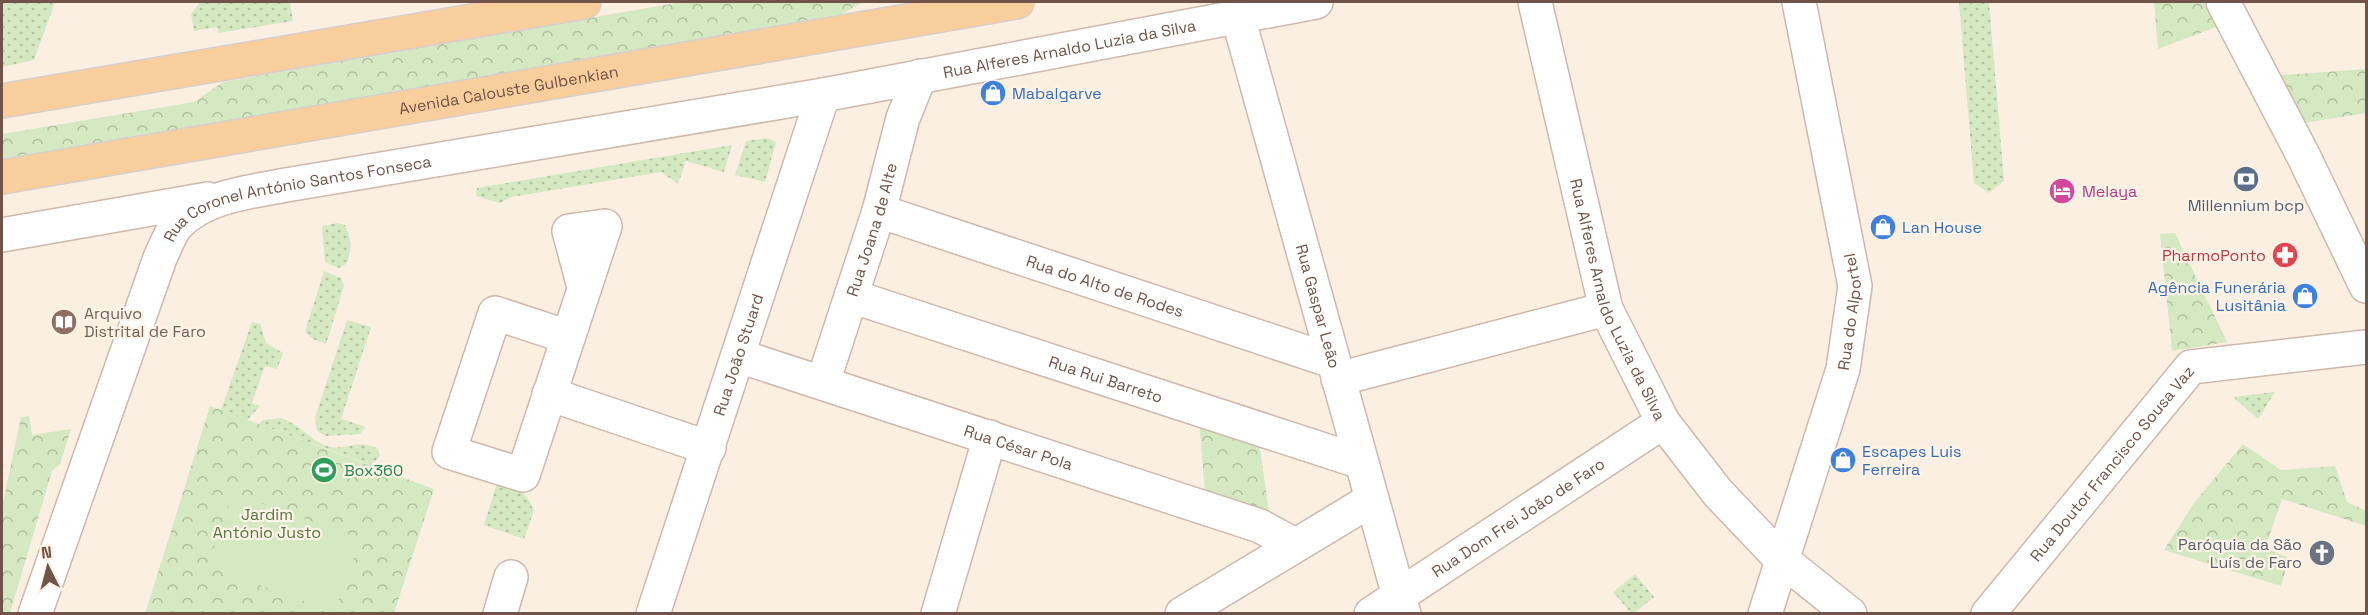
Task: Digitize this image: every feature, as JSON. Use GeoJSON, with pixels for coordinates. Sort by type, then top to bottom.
{"type":"FeatureCollection","features":[{"type":"Feature","properties":{"kind":"main road"},"geometry":{"type":"LineString","coordinates":[[2,101],[584,2]]}},
{"type":"Feature","properties":{"kind":"main road"},"geometry":{"type":"LineString","coordinates":[[870,27],[909,2]]}},
{"type":"Feature","properties":{"kind":"main road","name":"Avenida Calouste Gulbenkian"},"geometry":{"type":"LineString","coordinates":[[2,177],[1017,2]]}},
{"type":"Feature","properties":{"kind":"main road"},"geometry":{"type":"LineString","coordinates":[[2,121],[156,94],[188,68]]}},
{"type":"Feature","properties":{"kind":"street"},"geometry":{"type":"LineString","coordinates":[[439,27],[485,2]]}},
{"type":"Feature","properties":{"kind":"street","name":"Rua Alferes Arnaldo Luzia da Silva"},"geometry":{"type":"LineString","coordinates":[[823,95],[1316,2]]}},
{"type":"Feature","properties":{"kind":"street","name":"Rua Alferes Arnaldo Luzia da Silva"},"geometry":{"type":"LineString","coordinates":[[1535,2],[1606,309],[1663,422],[1718,493],[1780,558],[1850,614]]}},
{"type":"Feature","properties":{"kind":"street","name":"Rua do Alportel"},"geometry":{"type":"LineString","coordinates":[[1765,614],[1780,558],[1843,369],[1855,286],[1799,2]]}},
{"type":"Feature","properties":{"kind":"street"},"geometry":{"type":"LineString","coordinates":[[2223,2],[2303,155],[2367,286]]}},
{"type":"Feature","properties":{"kind":"street","name":"Rua Gaspar Leão"},"geometry":{"type":"LineString","coordinates":[[1238,17],[1401,605]]}},
{"type":"Feature","properties":{"kind":"street","name":"Rua Joana de Alte"},"geometry":{"type":"LineString","coordinates":[[823,382],[879,210],[903,118],[920,76]]}},
{"type":"Feature","properties":{"kind":"street","name":"Rua Coronel António Santos Fonseca"},"geometry":{"type":"LineString","coordinates":[[34,614],[160,258],[176,225],[200,208],[233,195],[823,95]]}},
{"type":"Feature","properties":{"kind":"street","name":"Rua João Stuard"},"geometry":{"type":"LineString","coordinates":[[653,614],[823,95]]}},
{"type":"Feature","properties":{"kind":"street"},"geometry":{"type":"LineString","coordinates":[[2,235],[233,195]]}},
{"type":"Feature","properties":{"kind":"street","name":"Rua do Alto de Rodes"},"geometry":{"type":"LineString","coordinates":[[879,210],[1335,370]]}},
{"type":"Feature","properties":{"kind":"street"},"geometry":{"type":"LineString","coordinates":[[127,213],[151,222],[163,236],[160,258]]}},
{"type":"Feature","properties":{"kind":"street"},"geometry":{"type":"LineString","coordinates":[[568,337],[495,313],[449,452],[523,475],[549,394],[568,337],[584,287]]}},
{"type":"Feature","properties":{"kind":"street","name":"Rua Rui Barreto"},"geometry":{"type":"LineString","coordinates":[[851,296],[1361,462]]}},
{"type":"Feature","properties":{"kind":"street"},"geometry":{"type":"LineString","coordinates":[[1335,370],[1606,309]]}},
{"type":"Feature","properties":{"kind":"street"},"geometry":{"type":"LineString","coordinates":[[2331,351],[2361,334],[2367,327]]}},
{"type":"Feature","properties":{"kind":"street","name":"Rua Doutor Francisco Sousa Vaz"},"geometry":{"type":"LineString","coordinates":[[1988,614],[2191,367],[2367,347]]}},
{"type":"Feature","properties":{"kind":"street","name":"Rua César Pola"},"geometry":{"type":"LineString","coordinates":[[739,356],[1260,526],[1295,545]]}},
{"type":"Feature","properties":{"kind":"street"},"geometry":{"type":"LineString","coordinates":[[549,394],[709,448]]}},
{"type":"Feature","properties":{"kind":"street","name":"Rua Dom Frei João de Faro"},"geometry":{"type":"LineString","coordinates":[[1371,614],[1401,605],[1663,422]]}},
{"type":"Feature","properties":{"kind":"street"},"geometry":{"type":"LineString","coordinates":[[938,614],[990,437]]}},
{"type":"Feature","properties":{"kind":"street"},"geometry":{"type":"LineString","coordinates":[[1182,614],[1371,500]]}},
{"type":"Feature","properties":{"kind":"street"},"geometry":{"type":"LineString","coordinates":[[500,614],[511,577]]}},
{"type":"Feature","properties":{"kind":"green space"},"geometry":{"type":"Polygon","coordinates":[[[2,2],[55,2],[34,60],[2,67],[2,2]]]}},
{"type":"Feature","properties":{"kind":"green space"},"geometry":{"type":"Polygon","coordinates":[[[200,2],[290,2],[293,21],[218,33],[217,27],[194,31],[191,14],[200,2]]]}},
{"type":"Feature","properties":{"kind":"green space"},"geometry":{"type":"Polygon","coordinates":[[[682,2],[863,2],[842,14],[2,161],[2,134],[194,102],[223,82],[682,2]]]}},
{"type":"Feature","properties":{"kind":"green space"},"geometry":{"type":"Polygon","coordinates":[[[1959,2],[1989,2],[2004,181],[1989,193],[1974,183],[1959,2]]]}},
{"type":"Feature","properties":{"kind":"green space"},"geometry":{"type":"Polygon","coordinates":[[[2154,2],[2204,2],[2216,27],[2158,49],[2154,2]]]}},
{"type":"Feature","properties":{"kind":"green space"},"geometry":{"type":"Polygon","coordinates":[[[2366,69],[2366,113],[2304,123],[2281,75],[2366,69]]]}},
{"type":"Feature","properties":{"kind":"green space"},"geometry":{"type":"Polygon","coordinates":[[[767,138],[776,142],[765,182],[735,175],[746,141],[767,138]]]}},
{"type":"Feature","properties":{"kind":"green space"},"geometry":{"type":"Polygon","coordinates":[[[732,145],[724,172],[686,161],[678,184],[661,172],[511,197],[500,203],[476,196],[477,188],[732,145]]]}},
{"type":"Feature","properties":{"kind":"green space"},"geometry":{"type":"Polygon","coordinates":[[[338,223],[345,225],[350,244],[350,255],[346,264],[339,268],[325,262],[322,226],[338,223]]]}},
{"type":"Feature","properties":{"kind":"green space"},"geometry":{"type":"Polygon","coordinates":[[[2175,233],[2227,342],[2172,351],[2160,234],[2175,233]]]}},
{"type":"Feature","properties":{"kind":"green space"},"geometry":{"type":"Polygon","coordinates":[[[324,271],[341,278],[344,286],[326,344],[315,340],[305,332],[324,271]]]}},
{"type":"Feature","properties":{"kind":"green space"},"geometry":{"type":"Polygon","coordinates":[[[347,320],[371,327],[341,419],[366,427],[360,434],[326,436],[317,431],[315,417],[347,320]]]}},
{"type":"Feature","properties":{"kind":"green space"},"geometry":{"type":"Polygon","coordinates":[[[252,322],[260,324],[266,343],[283,353],[277,369],[265,366],[252,403],[260,406],[239,429],[217,421],[252,322]]]}},
{"type":"Feature","properties":{"kind":"green space"},"geometry":{"type":"Polygon","coordinates":[[[2275,392],[2258,419],[2233,397],[2275,392]]]}},
{"type":"Feature","properties":{"kind":"green space","name":"Jardim António Justo"},"geometry":{"type":"Polygon","coordinates":[[[210,406],[434,489],[394,613],[145,614],[210,406]]]}},
{"type":"Feature","properties":{"kind":"green space"},"geometry":{"type":"Polygon","coordinates":[[[29,416],[32,435],[71,429],[60,464],[52,471],[10,613],[2,613],[2,507],[21,417],[29,416]]]}},
{"type":"Feature","properties":{"kind":"green space"},"geometry":{"type":"Polygon","coordinates":[[[281,418],[325,445],[338,447],[365,444],[378,449],[380,456],[371,465],[259,424],[263,420],[281,418]]]}},
{"type":"Feature","properties":{"kind":"green space"},"geometry":{"type":"Polygon","coordinates":[[[1199,421],[1259,442],[1269,512],[1205,492],[1199,421]]]}},
{"type":"Feature","properties":{"kind":"green space"},"geometry":{"type":"Polygon","coordinates":[[[2243,444],[2281,470],[2335,466],[2347,502],[2366,511],[2366,526],[2282,499],[2265,548],[2289,558],[2281,586],[2164,550],[2194,503],[2243,444]]]}},
{"type":"Feature","properties":{"kind":"green space"},"geometry":{"type":"Polygon","coordinates":[[[498,480],[520,491],[528,499],[534,511],[524,539],[484,525],[498,480]]]}},
{"type":"Feature","properties":{"kind":"green space"},"geometry":{"type":"Polygon","coordinates":[[[233,493],[361,539],[334,612],[207,566],[233,493]]]}},
{"type":"Feature","properties":{"kind":"green space"},"geometry":{"type":"Polygon","coordinates":[[[1635,574],[1654,597],[1631,613],[1613,592],[1635,574]]]}},
{"type":"Feature","properties":{"kind":"place","name":"Mabalgarve"},"geometry":{"type":"Point","coordinates":[993,93]}},
{"type":"Feature","properties":{"kind":"place","name":"Millennium bcp"},"geometry":{"type":"Point","coordinates":[2246,179]}},
{"type":"Feature","properties":{"kind":"place","name":"Melaya"},"geometry":{"type":"Point","coordinates":[2062,191]}},
{"type":"Feature","properties":{"kind":"place","name":"Lan House"},"geometry":{"type":"Point","coordinates":[1883,227]}},
{"type":"Feature","properties":{"kind":"place","name":"PharmoPonto"},"geometry":{"type":"Point","coordinates":[2285,255]}},
{"type":"Feature","properties":{"kind":"place","name":"Agência Funerária Lusitânia"},"geometry":{"type":"Point","coordinates":[2305,296]}},
{"type":"Feature","properties":{"kind":"place","name":"Arquivo Distrital de Faro"},"geometry":{"type":"Point","coordinates":[64,322]}},
{"type":"Feature","properties":{"kind":"place","name":"Escapes Luis Ferreira"},"geometry":{"type":"Point","coordinates":[1843,460]}},
{"type":"Feature","properties":{"kind":"place","name":"Box360"},"geometry":{"type":"Point","coordinates":[324,470]}},
{"type":"Feature","properties":{"kind":"place","name":"Paróquia da São Luís de Faro"},"geometry":{"type":"Point","coordinates":[2322,553]}}]}
